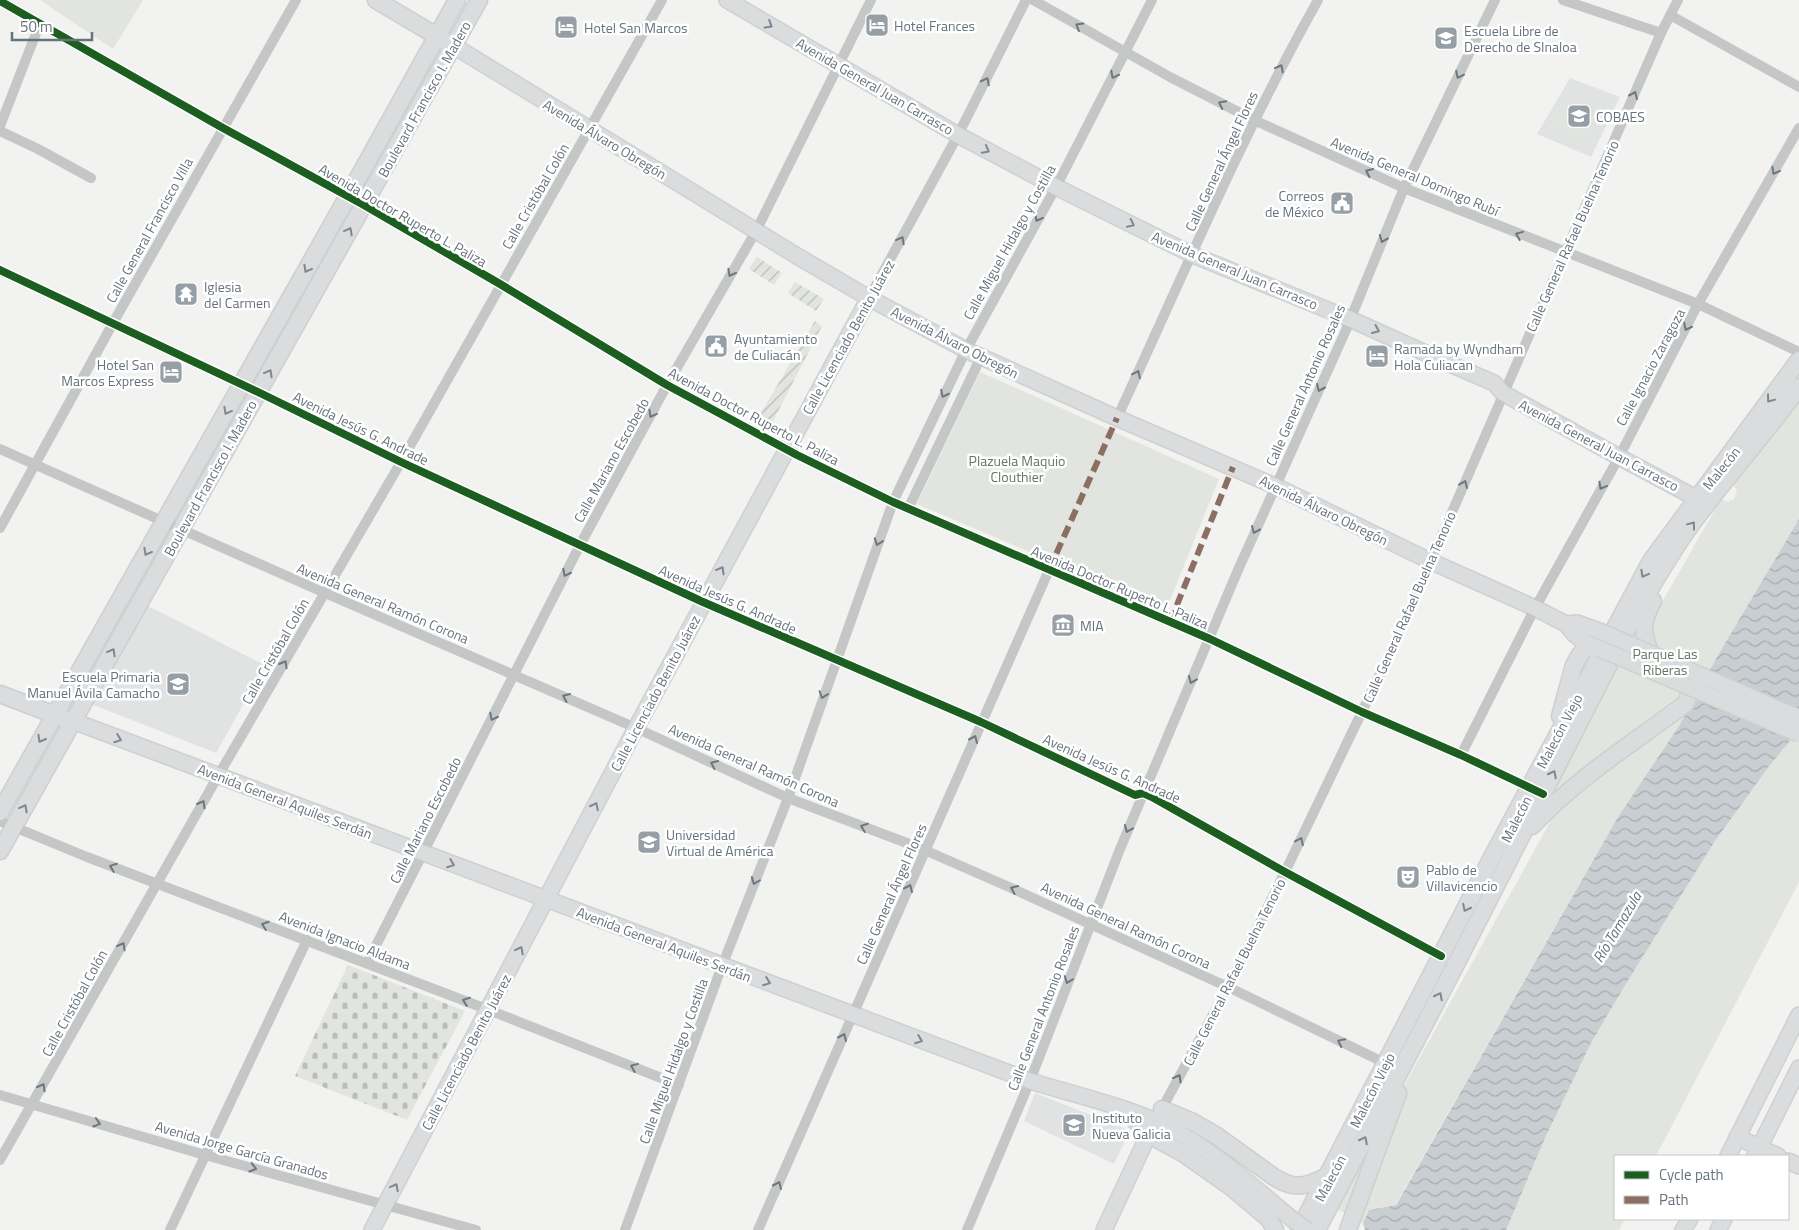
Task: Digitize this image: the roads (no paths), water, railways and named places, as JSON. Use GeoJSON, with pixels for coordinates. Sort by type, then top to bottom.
{"type":"FeatureCollection","features":[{"type":"Feature","properties":{"kind":"main road","name":"Avenida Álvaro Obregón"},"geometry":{"type":"LineString","coordinates":[[376,0],[756,231],[869,298],[966,350],[1275,486],[1430,561],[1535,608],[1566,624],[1584,642],[1799,734]]}},
{"type":"Feature","properties":{"kind":"main road","name":"Boulevard Francisco I. Madero"},"geometry":{"type":"LineString","coordinates":[[0,812],[348,196],[456,0]]}},
{"type":"Feature","properties":{"kind":"main road","name":"Boulevard Francisco I. Madero"},"geometry":{"type":"LineString","coordinates":[[0,851],[7,824],[73,721],[480,0]]}},
{"type":"Feature","properties":{"kind":"main road","name":"Avenida General Juan Carrasco"},"geometry":{"type":"LineString","coordinates":[[727,0],[958,135],[1056,187],[1192,255],[1350,319],[1494,383],[1503,393],[1696,498]]}},
{"type":"Feature","properties":{"kind":"main road","name":"Calle Licenciado Benito Juárez"},"geometry":{"type":"LineString","coordinates":[[372,1230],[703,602],[869,298]]}},
{"type":"Feature","properties":{"kind":"main road","name":"Malecón Viejo"},"geometry":{"type":"LineString","coordinates":[[1299,1230],[1441,956],[1536,791],[1553,743],[1651,560],[1799,360]]}},
{"type":"Feature","properties":{"kind":"main road","name":"Malecón"},"geometry":{"type":"LineString","coordinates":[[1317,1230],[1520,839],[1536,791],[1628,627],[1675,549],[1702,511],[1799,387]]}},
{"type":"Feature","properties":{"kind":"main road"},"geometry":{"type":"LineString","coordinates":[[1650,653],[1643,625],[1675,549]]}},
{"type":"Feature","properties":{"kind":"main road","name":"Avenida Álvaro Obregón"},"geometry":{"type":"LineString","coordinates":[[1566,624],[1578,623],[1602,632],[1799,718]]}},
{"type":"Feature","properties":{"kind":"main road"},"geometry":{"type":"LineString","coordinates":[[1553,743],[1576,660],[1586,648],[1597,647]]}},
{"type":"Feature","properties":{"kind":"main road"},"geometry":{"type":"LineString","coordinates":[[1520,839],[1553,804],[1577,784],[1685,704],[1692,688]]}},
{"type":"Feature","properties":{"kind":"main road","name":"Avenida General Aquiles Serdán"},"geometry":{"type":"LineString","coordinates":[[0,694],[1030,1081],[1125,1110]]}},
{"type":"Feature","properties":{"kind":"main road"},"geometry":{"type":"LineString","coordinates":[[1728,1155],[1799,1016]]}},
{"type":"Feature","properties":{"kind":"main road"},"geometry":{"type":"LineString","coordinates":[[1348,1230],[1370,1174],[1411,1051]]}},
{"type":"Feature","properties":{"kind":"main road"},"geometry":{"type":"LineString","coordinates":[[1758,1152],[1799,1068]]}},
{"type":"Feature","properties":{"kind":"main road"},"geometry":{"type":"LineString","coordinates":[[1125,1110],[1173,1130],[1202,1148],[1307,1230]]}},
{"type":"Feature","properties":{"kind":"main road"},"geometry":{"type":"LineString","coordinates":[[1155,1122],[1193,1122],[1286,1184],[1297,1187],[1303,1186],[1328,1176]]}},
{"type":"Feature","properties":{"kind":"main road"},"geometry":{"type":"LineString","coordinates":[[1155,1122],[1184,1154],[1220,1179],[1269,1219],[1276,1230]]}},
{"type":"Feature","properties":{"kind":"main road","name":"Calle General Rafael Buelna Tenorio"},"geometry":{"type":"LineString","coordinates":[[1104,1230],[1155,1122]]}},
{"type":"Feature","properties":{"kind":"main road"},"geometry":{"type":"LineString","coordinates":[[1737,1136],[1758,1152],[1773,1155]]}},
{"type":"Feature","properties":{"kind":"street","name":"Calle General Francisco Villa"},"geometry":{"type":"LineString","coordinates":[[0,528],[113,323],[296,0]]}},
{"type":"Feature","properties":{"kind":"street","name":"Calle Cristóbal Colón"},"geometry":{"type":"LineString","coordinates":[[0,1160],[218,776],[401,462],[662,0]]}},
{"type":"Feature","properties":{"kind":"street","name":"Calle Mariano Escobedo"},"geometry":{"type":"LineString","coordinates":[[367,963],[580,545],[756,231],[871,0]]}},
{"type":"Feature","properties":{"kind":"street","name":"Calle Licenciado Benito Juárez"},"geometry":{"type":"LineString","coordinates":[[869,298],[958,135],[1026,0]]}},
{"type":"Feature","properties":{"kind":"street","name":"Avenida General Domingo Rubí"},"geometry":{"type":"LineString","coordinates":[[1033,0],[1125,53],[1254,120],[1404,188],[1564,253],[1698,304],[1799,352]]}},
{"type":"Feature","properties":{"kind":"street","name":"Calle Miguel Hidalgo y Costilla"},"geometry":{"type":"LineString","coordinates":[[625,1230],[722,966],[788,798],[893,502],[966,350],[1056,187],[1152,0]]}},
{"type":"Feature","properties":{"kind":"street","name":"Calle General Ángel Flores"},"geometry":{"type":"LineString","coordinates":[[1117,418],[1254,120],[1282,64],[1318,0]]}},
{"type":"Feature","properties":{"kind":"street","name":"Calle General Antonio Rosales"},"geometry":{"type":"LineString","coordinates":[[967,1230],[1030,1081],[1090,923],[1143,793],[1238,570],[1350,319],[1404,188],[1495,0]]}},
{"type":"Feature","properties":{"kind":"street"},"geometry":{"type":"LineString","coordinates":[[1563,0],[1661,33]]}},
{"type":"Feature","properties":{"kind":"street","name":"Calle General Rafael Buelna Tenorio"},"geometry":{"type":"LineString","coordinates":[[1155,1122],[1228,987],[1286,872],[1362,712],[1661,33],[1678,0]]}},
{"type":"Feature","properties":{"kind":"street","name":"Avenida Doctor Ruperto L. Paliza"},"geometry":{"type":"LineString","coordinates":[[0,1],[223,128],[364,205],[668,385],[787,449],[893,502],[1210,639],[1362,712],[1461,755],[1536,791]]}},
{"type":"Feature","properties":{"kind":"street"},"geometry":{"type":"LineString","coordinates":[[1670,15],[1799,87]]}},
{"type":"Feature","properties":{"kind":"street"},"geometry":{"type":"LineString","coordinates":[[0,126],[40,23]]}},
{"type":"Feature","properties":{"kind":"street","name":"Calle Ignacio Zaragoza"},"geometry":{"type":"LineString","coordinates":[[1461,755],[1535,608],[1618,457],[1698,304],[1799,128]]}},
{"type":"Feature","properties":{"kind":"street"},"geometry":{"type":"LineString","coordinates":[[0,131],[91,178]]}},
{"type":"Feature","properties":{"kind":"street","name":"Avenida Jesús G. Andrade"},"geometry":{"type":"LineString","coordinates":[[0,270],[401,462],[703,602],[981,722],[1136,795],[1143,793],[1441,956]]}},
{"type":"Feature","properties":{"kind":"street"},"geometry":{"type":"LineString","coordinates":[[908,508],[981,357]]}},
{"type":"Feature","properties":{"kind":"street","name":"Avenida General Ramón Corona"},"geometry":{"type":"LineString","coordinates":[[0,449],[636,728],[788,798],[925,851],[1090,923],[1385,1063]]}},
{"type":"Feature","properties":{"kind":"street","name":"Calle General Ángel Flores"},"geometry":{"type":"LineString","coordinates":[[758,1230],[1049,570]]}},
{"type":"Feature","properties":{"kind":"street","name":"Avenida Ignacio Aldama"},"geometry":{"type":"LineString","coordinates":[[7,824],[156,884],[367,963],[679,1085]]}},
{"type":"Feature","properties":{"kind":"street"},"geometry":{"type":"LineString","coordinates":[[170,1230],[307,940]]}},
{"type":"Feature","properties":{"kind":"street","name":"Avenida Jorge García Granados"},"geometry":{"type":"LineString","coordinates":[[0,1095],[205,1155],[476,1230]]}},
{"type":"Feature","properties":{"kind":"water","name":"Río Tamazula"},"geometry":{"type":"Polygon","coordinates":[[[1799,519],[1799,730],[1770,765],[1715,841],[1591,1043],[1545,1138],[1506,1230],[1365,1230],[1363,1223],[1369,1210],[1396,1205],[1618,817],[1679,726],[1721,650],[1799,519]]]}},
{"type":"Feature","properties":{"kind":"place","name":"Hotel Frances"},"geometry":{"type":"Point","coordinates":[877,25]}},
{"type":"Feature","properties":{"kind":"place","name":"Hotel San Marcos"},"geometry":{"type":"Point","coordinates":[566,27]}},
{"type":"Feature","properties":{"kind":"place","name":"Escuela Libre de Derecho de SInaloa"},"geometry":{"type":"Point","coordinates":[1446,38]}},
{"type":"Feature","properties":{"kind":"place","name":"COBAES"},"geometry":{"type":"Point","coordinates":[1579,116]}},
{"type":"Feature","properties":{"kind":"place","name":"Correos de México"},"geometry":{"type":"Point","coordinates":[1342,203]}},
{"type":"Feature","properties":{"kind":"place","name":"Iglesia del Carmen"},"geometry":{"type":"Point","coordinates":[186,294]}},
{"type":"Feature","properties":{"kind":"place","name":"Ayuntamiento de Culiacán"},"geometry":{"type":"Point","coordinates":[716,346]}},
{"type":"Feature","properties":{"kind":"place","name":"Ramada by Wyndham Hola Culiacan"},"geometry":{"type":"Point","coordinates":[1377,356]}},
{"type":"Feature","properties":{"kind":"place","name":"Hotel San Marcos Express"},"geometry":{"type":"Point","coordinates":[171,372]}},
{"type":"Feature","properties":{"kind":"place","name":"MIA"},"geometry":{"type":"Point","coordinates":[1063,625]}},
{"type":"Feature","properties":{"kind":"place","name":"Escuela Primaria Manuel Ávila Camacho"},"geometry":{"type":"Point","coordinates":[178,684]}},
{"type":"Feature","properties":{"kind":"place","name":"Universidad Virtual de América"},"geometry":{"type":"Point","coordinates":[649,842]}},
{"type":"Feature","properties":{"kind":"place","name":"Pablo de Villavicencio"},"geometry":{"type":"Point","coordinates":[1408,877]}},
{"type":"Feature","properties":{"kind":"place","name":"Instituto Nueva Galicia"},"geometry":{"type":"Point","coordinates":[1074,1125]}},
{"type":"Feature","properties":{"kind":"park label","name":"Plazuela Maquio Clouthier"},"geometry":{"type":"Point","coordinates":[1017,468]}},
{"type":"Feature","properties":{"kind":"park label","name":"Parque Las Riberas"},"geometry":{"type":"Point","coordinates":[1665,662]}}]}
